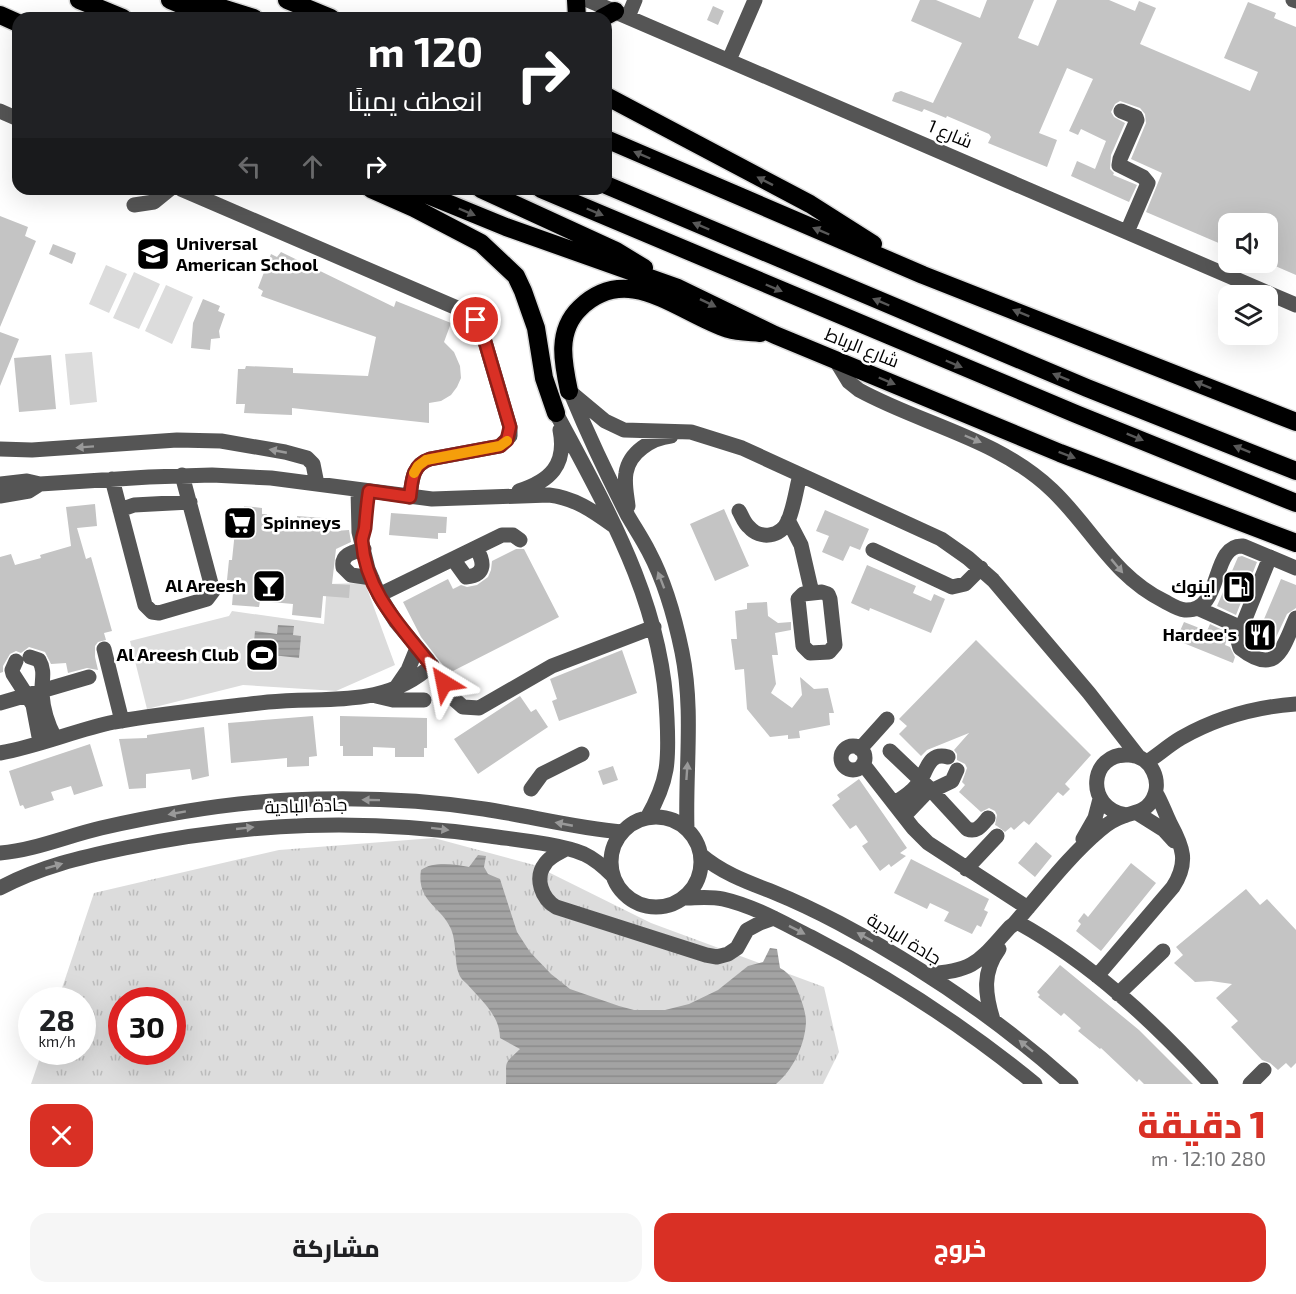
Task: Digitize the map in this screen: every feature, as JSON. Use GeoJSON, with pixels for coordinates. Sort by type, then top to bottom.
{"type":"FeatureCollection","features":[{"type":"Feature","properties":{"kind":"highway"},"geometry":{"type":"LineString","coordinates":[[80,0],[109,12]]}},
{"type":"Feature","properties":{"kind":"highway"},"geometry":{"type":"LineString","coordinates":[[170,0],[199,12]]}},
{"type":"Feature","properties":{"kind":"highway"},"geometry":{"type":"LineString","coordinates":[[196,0],[235,12]]}},
{"type":"Feature","properties":{"kind":"highway"},"geometry":{"type":"LineString","coordinates":[[286,0],[316,12]]}},
{"type":"Feature","properties":{"kind":"highway"},"geometry":{"type":"LineString","coordinates":[[612,99],[810,204],[923,275]]}},
{"type":"Feature","properties":{"kind":"highway"},"geometry":{"type":"LineString","coordinates":[[612,142],[923,275],[1293,420]]}},
{"type":"Feature","properties":{"kind":"highway"},"geometry":{"type":"LineString","coordinates":[[612,188],[1003,353],[1296,471]]}},
{"type":"Feature","properties":{"kind":"highway"},"geometry":{"type":"LineString","coordinates":[[385,195],[482,243],[516,276],[536,328],[544,378],[556,413]]}},
{"type":"Feature","properties":{"kind":"highway","name":"شارع الرباط"},"geometry":{"type":"LineString","coordinates":[[428,195],[506,227],[678,288],[775,335],[1060,453],[1296,543]]}},
{"type":"Feature","properties":{"kind":"highway"},"geometry":{"type":"LineString","coordinates":[[494,195],[616,251],[678,288]]}},
{"type":"Feature","properties":{"kind":"highway","name":"شارع الرباط"},"geometry":{"type":"LineString","coordinates":[[555,195],[1065,410],[1296,503]]}},
{"type":"Feature","properties":{"kind":"highway"},"geometry":{"type":"LineString","coordinates":[[569,391],[562,361],[567,324],[577,310],[592,296],[614,289],[639,290],[729,329],[775,335]]}},
{"type":"Feature","properties":{"kind":"street","name":"شارع 1"},"geometry":{"type":"LineString","coordinates":[[588,0],[610,12]]}},
{"type":"Feature","properties":{"kind":"street"},"geometry":{"type":"LineString","coordinates":[[615,15],[634,0]]}},
{"type":"Feature","properties":{"kind":"street"},"geometry":{"type":"LineString","coordinates":[[729,60],[755,0]]}},
{"type":"Feature","properties":{"kind":"street","name":"شارع 1"},"geometry":{"type":"LineString","coordinates":[[615,15],[729,60],[1296,305]]}},
{"type":"Feature","properties":{"kind":"street"},"geometry":{"type":"LineString","coordinates":[[1121,111],[1136,117],[1137,120],[1119,165],[1143,177],[1148,183],[1127,232]]}},
{"type":"Feature","properties":{"kind":"street"},"geometry":{"type":"LineString","coordinates":[[134,205],[154,202],[163,195]]}},
{"type":"Feature","properties":{"kind":"street"},"geometry":{"type":"LineString","coordinates":[[195,195],[464,311],[478,323],[510,427],[510,436],[500,446],[430,459],[422,463],[413,475],[410,497]]}},
{"type":"Feature","properties":{"kind":"street"},"geometry":{"type":"LineString","coordinates":[[835,359],[849,382],[863,392],[987,445],[1015,460],[1064,502],[1121,571],[1148,594],[1179,609],[1197,608],[1242,628]]}},
{"type":"Feature","properties":{"kind":"street"},"geometry":{"type":"LineString","coordinates":[[569,391],[605,421],[624,430],[691,432],[742,448],[941,539],[981,568],[1152,768],[1157,780],[1156,793],[1149,805],[1106,826],[1080,847],[1016,923],[990,964],[986,979],[986,995],[993,1020]]}},
{"type":"Feature","properties":{"kind":"street"},"geometry":{"type":"LineString","coordinates":[[569,391],[589,437],[650,553],[674,619],[682,653],[689,706],[687,830]]}},
{"type":"Feature","properties":{"kind":"street"},"geometry":{"type":"LineString","coordinates":[[503,496],[540,483],[548,477],[558,463],[563,446],[556,413]]}},
{"type":"Feature","properties":{"kind":"street"},"geometry":{"type":"LineString","coordinates":[[556,413],[640,582],[654,627],[664,679],[667,754],[664,784],[647,818]]}},
{"type":"Feature","properties":{"kind":"street"},"geometry":{"type":"LineString","coordinates":[[630,518],[626,471],[636,454],[647,444],[668,436],[691,432]]}},
{"type":"Feature","properties":{"kind":"street"},"geometry":{"type":"LineString","coordinates":[[0,449],[32,450],[177,440],[221,441],[307,458],[314,464],[317,484]]}},
{"type":"Feature","properties":{"kind":"street"},"geometry":{"type":"LineString","coordinates":[[0,484],[27,482],[40,484],[182,475],[242,476],[410,497],[454,499],[540,494],[566,498],[582,504],[614,526]]}},
{"type":"Feature","properties":{"kind":"street"},"geometry":{"type":"LineString","coordinates":[[112,479],[145,605],[152,612],[159,613],[207,599],[212,594],[213,588],[182,475]]}},
{"type":"Feature","properties":{"kind":"street"},"geometry":{"type":"LineString","coordinates":[[739,511],[750,529],[762,535],[780,531],[788,520],[800,475]]}},
{"type":"Feature","properties":{"kind":"street"},"geometry":{"type":"LineString","coordinates":[[0,496],[29,491],[40,484]]}},
{"type":"Feature","properties":{"kind":"street"},"geometry":{"type":"LineString","coordinates":[[364,490],[359,530],[379,595],[396,622],[432,665],[459,704],[473,709],[483,706],[552,666],[654,627]]}},
{"type":"Feature","properties":{"kind":"street"},"geometry":{"type":"LineString","coordinates":[[120,510],[134,505],[190,502]]}},
{"type":"Feature","properties":{"kind":"street"},"geometry":{"type":"LineString","coordinates":[[788,520],[801,545],[812,593]]}},
{"type":"Feature","properties":{"kind":"street"},"geometry":{"type":"LineString","coordinates":[[379,595],[506,534],[513,535],[520,540]]}},
{"type":"Feature","properties":{"kind":"street"},"geometry":{"type":"LineString","coordinates":[[363,544],[348,554],[343,560],[343,567],[351,575],[372,578]]}},
{"type":"Feature","properties":{"kind":"street"},"geometry":{"type":"LineString","coordinates":[[1197,608],[1206,602],[1222,580],[1227,552],[1234,546],[1243,546],[1296,568]]}},
{"type":"Feature","properties":{"kind":"street"},"geometry":{"type":"LineString","coordinates":[[453,559],[466,577],[474,576],[481,569],[483,562],[476,548]]}},
{"type":"Feature","properties":{"kind":"street"},"geometry":{"type":"LineString","coordinates":[[873,550],[952,587],[965,584],[981,568]]}},
{"type":"Feature","properties":{"kind":"street"},"geometry":{"type":"LineString","coordinates":[[1270,557],[1252,592],[1238,638],[1240,648],[1262,659],[1270,660],[1280,654],[1296,618]]}},
{"type":"Feature","properties":{"kind":"street"},"geometry":{"type":"LineString","coordinates":[[395,688],[408,670],[417,648]]}},
{"type":"Feature","properties":{"kind":"street"},"geometry":{"type":"LineString","coordinates":[[104,649],[122,721]]}},
{"type":"Feature","properties":{"kind":"street"},"geometry":{"type":"LineString","coordinates":[[35,693],[14,678],[12,670],[23,659],[39,660],[44,671],[33,705],[47,740]]}},
{"type":"Feature","properties":{"kind":"street"},"geometry":{"type":"LineString","coordinates":[[0,753],[122,721],[268,702],[357,699],[376,696],[415,680],[432,665]]}},
{"type":"Feature","properties":{"kind":"street"},"geometry":{"type":"LineString","coordinates":[[0,703],[89,677]]}},
{"type":"Feature","properties":{"kind":"street"},"geometry":{"type":"LineString","coordinates":[[376,696],[401,701],[424,700]]}},
{"type":"Feature","properties":{"kind":"street"},"geometry":{"type":"LineString","coordinates":[[1080,847],[1095,818],[1100,799],[1096,783],[1102,767],[1108,761],[1122,755],[1142,759],[1214,720],[1247,710],[1296,704]]}},
{"type":"Feature","properties":{"kind":"street"},"geometry":{"type":"LineString","coordinates":[[1102,710],[1112,737],[1108,761]]}},
{"type":"Feature","properties":{"kind":"street"},"geometry":{"type":"LineString","coordinates":[[887,719],[861,756],[899,809],[928,843],[1028,908]]}},
{"type":"Feature","properties":{"kind":"street"},"geometry":{"type":"LineString","coordinates":[[890,751],[967,829],[978,829],[988,818]]}},
{"type":"Feature","properties":{"kind":"street"},"geometry":{"type":"LineString","coordinates":[[526,816],[531,793],[542,774],[582,754]]}},
{"type":"Feature","properties":{"kind":"street"},"geometry":{"type":"LineString","coordinates":[[899,809],[912,806],[926,785],[932,759],[939,755],[948,756]]}},
{"type":"Feature","properties":{"kind":"street"},"geometry":{"type":"LineString","coordinates":[[926,785],[949,784],[955,778],[957,770]]}},
{"type":"Feature","properties":{"kind":"street"},"geometry":{"type":"LineString","coordinates":[[1097,976],[1173,887],[1182,867],[1179,838],[1156,793]]}},
{"type":"Feature","properties":{"kind":"street"},"geometry":{"type":"LineString","coordinates":[[1100,799],[1111,810],[1132,814],[1164,830],[1181,847]]}},
{"type":"Feature","properties":{"kind":"street","name":"جادة البادية"},"geometry":{"type":"LineString","coordinates":[[0,853],[21,850],[145,818],[192,810],[289,800],[405,801],[481,809],[590,829],[622,832]]}},
{"type":"Feature","properties":{"kind":"street"},"geometry":{"type":"LineString","coordinates":[[655,817],[673,820],[687,830],[694,837],[700,855],[701,865],[696,884],[682,898],[665,906],[646,906],[629,898],[613,876],[611,857],[622,832],[638,821],[655,817]]}},
{"type":"Feature","properties":{"kind":"street","name":"جادة البادية"},"geometry":{"type":"LineString","coordinates":[[0,888],[38,870],[94,855],[192,835],[258,827],[324,824],[391,825],[457,831],[529,842],[566,849],[591,858],[613,876]]}},
{"type":"Feature","properties":{"kind":"street"},"geometry":{"type":"LineString","coordinates":[[966,869],[997,836]]}},
{"type":"Feature","properties":{"kind":"street"},"geometry":{"type":"LineString","coordinates":[[529,842],[543,865],[542,892],[552,904],[706,956],[717,957],[733,951],[747,930],[774,918]]}},
{"type":"Feature","properties":{"kind":"street"},"geometry":{"type":"LineString","coordinates":[[543,865],[566,849]]}},
{"type":"Feature","properties":{"kind":"street","name":"جادة البادية"},"geometry":{"type":"LineString","coordinates":[[700,855],[723,871],[836,922],[927,974],[993,1020],[1071,1084]]}},
{"type":"Feature","properties":{"kind":"street"},"geometry":{"type":"LineString","coordinates":[[682,898],[712,897],[739,904],[774,918],[857,961],[932,1006],[1035,1084]]}},
{"type":"Feature","properties":{"kind":"street"},"geometry":{"type":"LineString","coordinates":[[739,904],[747,930]]}},
{"type":"Feature","properties":{"kind":"street"},"geometry":{"type":"LineString","coordinates":[[1016,923],[1045,937],[1097,976],[1172,1043],[1211,1084]]}},
{"type":"Feature","properties":{"kind":"street"},"geometry":{"type":"LineString","coordinates":[[927,974],[959,971],[972,965],[985,955],[1008,928],[1016,923]]}},
{"type":"Feature","properties":{"kind":"street"},"geometry":{"type":"LineString","coordinates":[[1118,994],[1163,951]]}},
{"type":"Feature","properties":{"kind":"street"},"geometry":{"type":"LineString","coordinates":[[1250,1084],[1264,1070]]}},
{"type":"Feature","properties":{"kind":"green space"},"geometry":{"type":"Polygon","coordinates":[[[106,265],[127,274],[109,313],[89,304],[106,265]]]}},
{"type":"Feature","properties":{"kind":"green space"},"geometry":{"type":"Polygon","coordinates":[[[134,272],[160,284],[139,329],[113,318],[134,272]]]}},
{"type":"Feature","properties":{"kind":"green space"},"geometry":{"type":"Polygon","coordinates":[[[166,285],[193,297],[172,344],[145,331],[166,285]]]}},
{"type":"Feature","properties":{"kind":"green space"},"geometry":{"type":"Polygon","coordinates":[[[92,352],[97,402],[70,405],[65,354],[92,352]]]}},
{"type":"Feature","properties":{"kind":"green space","name":"Al Areesh Club"},"geometry":{"type":"Polygon","coordinates":[[[365,583],[395,665],[336,691],[243,685],[147,709],[130,641],[229,616],[232,611],[324,624],[327,584],[365,583]]]}},
{"type":"Feature","properties":{"kind":"green space"},"geometry":{"type":"Polygon","coordinates":[[[434,838],[534,865],[651,923],[824,987],[839,1052],[823,1084],[31,1084],[38,1065],[96,1065],[96,987],[62,987],[94,893],[279,850],[434,838]]]}},
{"type":"Feature","properties":{"kind":"shaded area"},"geometry":{"type":"Polygon","coordinates":[[[278,625],[294,626],[293,635],[301,636],[299,658],[253,653],[255,631],[277,634],[278,625]]]}},
{"type":"Feature","properties":{"kind":"shaded area"},"geometry":{"type":"Polygon","coordinates":[[[478,855],[486,856],[484,867],[488,874],[500,879],[517,932],[530,952],[551,974],[570,989],[619,1006],[634,1010],[665,1010],[689,1004],[718,990],[748,966],[763,962],[770,948],[777,949],[780,968],[794,982],[806,1019],[801,1048],[788,1072],[776,1084],[506,1084],[507,1064],[520,1049],[500,1038],[494,1016],[460,977],[451,929],[426,896],[420,880],[421,870],[426,867],[444,864],[469,867],[478,855]]]}},
{"type":"Feature","properties":{"kind":"building"},"geometry":{"type":"Polygon","coordinates":[[[920,0],[936,0],[980,18],[987,0],[1034,0],[1018,38],[1038,46],[1057,0],[1109,0],[1135,11],[1139,1],[1156,8],[1140,44],[1250,91],[1258,72],[1224,58],[1248,2],[1276,13],[1274,18],[1296,27],[1296,275],[1278,267],[1278,213],[1218,213],[1218,243],[1146,212],[1162,173],[1131,159],[1146,123],[1145,114],[1140,108],[1120,101],[1115,104],[1111,112],[1114,117],[1125,123],[1111,155],[1110,169],[1113,175],[1137,185],[1129,202],[1071,176],[1077,161],[1095,169],[1106,141],[1081,129],[1078,135],[1069,131],[1093,79],[1067,68],[1039,133],[1057,140],[1047,167],[988,143],[991,137],[989,134],[947,116],[946,118],[924,109],[922,112],[892,101],[895,93],[901,91],[933,103],[962,43],[911,21],[920,0]]]}},
{"type":"Feature","properties":{"kind":"building"},"geometry":{"type":"Polygon","coordinates":[[[713,6],[724,11],[718,25],[707,20],[713,6]]]}},
{"type":"Feature","properties":{"kind":"building"},"geometry":{"type":"Polygon","coordinates":[[[0,216],[28,227],[25,236],[36,241],[0,327],[0,216]]]}},
{"type":"Feature","properties":{"kind":"building"},"geometry":{"type":"Polygon","coordinates":[[[53,244],[76,253],[72,264],[49,254],[53,244]]]}},
{"type":"Feature","properties":{"kind":"building","name":"Universal American School"},"geometry":{"type":"Polygon","coordinates":[[[281,252],[394,307],[396,301],[451,323],[444,342],[454,352],[460,366],[461,378],[451,395],[441,401],[429,403],[429,423],[292,408],[292,415],[244,413],[245,404],[236,404],[238,369],[245,369],[246,366],[293,368],[293,373],[368,376],[376,337],[261,296],[263,291],[258,288],[271,254],[277,257],[281,252]]]}},
{"type":"Feature","properties":{"kind":"building"},"geometry":{"type":"Polygon","coordinates":[[[203,299],[220,306],[218,311],[225,314],[219,331],[220,338],[211,339],[210,350],[191,348],[193,323],[203,299]]]}},
{"type":"Feature","properties":{"kind":"building"},"geometry":{"type":"Polygon","coordinates":[[[0,332],[19,339],[0,386],[0,332]]]}},
{"type":"Feature","properties":{"kind":"building"},"geometry":{"type":"Polygon","coordinates":[[[51,355],[56,409],[19,412],[14,358],[51,355]]]}},
{"type":"Feature","properties":{"kind":"building"},"geometry":{"type":"Polygon","coordinates":[[[95,504],[97,526],[77,528],[86,559],[91,557],[112,631],[104,633],[106,640],[98,642],[95,646],[98,670],[87,668],[68,673],[66,663],[51,664],[45,652],[29,647],[21,653],[16,651],[10,654],[3,666],[3,672],[0,673],[0,557],[11,554],[15,565],[71,546],[66,507],[95,504]]]}},
{"type":"Feature","properties":{"kind":"building"},"geometry":{"type":"Polygon","coordinates":[[[244,506],[262,508],[262,514],[267,514],[266,520],[297,524],[297,516],[336,519],[334,531],[349,530],[351,542],[336,549],[332,584],[350,585],[349,598],[323,596],[321,618],[292,615],[293,604],[260,601],[259,607],[232,605],[234,581],[227,580],[229,560],[232,560],[237,512],[244,513],[244,506]]]}},
{"type":"Feature","properties":{"kind":"building"},"geometry":{"type":"Polygon","coordinates":[[[724,509],[749,566],[715,581],[690,524],[724,509]]]}},
{"type":"Feature","properties":{"kind":"building"},"geometry":{"type":"Polygon","coordinates":[[[825,510],[869,529],[860,550],[850,546],[843,561],[822,552],[829,536],[816,531],[825,510]]]}},
{"type":"Feature","properties":{"kind":"building"},"geometry":{"type":"Polygon","coordinates":[[[391,513],[447,517],[446,533],[438,533],[438,539],[389,535],[391,513]]]}},
{"type":"Feature","properties":{"kind":"building"},"geometry":{"type":"Polygon","coordinates":[[[516,549],[524,549],[559,617],[449,673],[421,637],[403,602],[448,579],[453,589],[461,585],[467,587],[477,585],[488,577],[492,561],[516,549]]]}},
{"type":"Feature","properties":{"kind":"building","name":"اينوك"},"geometry":{"type":"Polygon","coordinates":[[[1242,556],[1257,562],[1236,615],[1217,606],[1238,557],[1242,556]]]}},
{"type":"Feature","properties":{"kind":"building"},"geometry":{"type":"Polygon","coordinates":[[[867,565],[916,586],[913,593],[931,601],[934,594],[945,599],[931,633],[870,608],[869,611],[851,603],[867,565]]]}},
{"type":"Feature","properties":{"kind":"building"},"geometry":{"type":"Polygon","coordinates":[[[1281,579],[1296,585],[1296,608],[1287,614],[1271,648],[1264,650],[1253,645],[1281,579]]]}},
{"type":"Feature","properties":{"kind":"building"},"geometry":{"type":"Polygon","coordinates":[[[767,602],[768,616],[778,623],[791,622],[791,630],[775,633],[778,655],[772,655],[776,684],[771,693],[792,708],[802,695],[800,677],[814,689],[828,688],[834,713],[829,713],[830,725],[799,731],[800,738],[788,739],[788,735],[770,737],[747,709],[744,669],[735,670],[731,639],[737,639],[735,611],[747,609],[747,603],[767,602]]]}},
{"type":"Feature","properties":{"kind":"building"},"geometry":{"type":"Polygon","coordinates":[[[1184,622],[1207,631],[1210,624],[1229,633],[1225,645],[1230,647],[1235,657],[1233,663],[1176,640],[1184,622]]]}},
{"type":"Feature","properties":{"kind":"building"},"geometry":{"type":"Polygon","coordinates":[[[976,640],[1091,755],[1065,784],[1070,789],[1063,796],[1058,792],[1029,825],[1024,821],[1014,830],[1011,827],[1005,832],[995,825],[997,815],[995,811],[989,808],[981,812],[959,792],[965,785],[962,782],[967,768],[965,764],[957,760],[954,750],[969,733],[927,750],[921,756],[899,734],[907,726],[899,719],[976,640]]]}},
{"type":"Feature","properties":{"kind":"building"},"geometry":{"type":"Polygon","coordinates":[[[622,650],[637,693],[559,721],[552,701],[557,699],[550,679],[622,650]]]}},
{"type":"Feature","properties":{"kind":"building"},"geometry":{"type":"Polygon","coordinates":[[[520,696],[531,712],[536,709],[548,727],[478,774],[454,739],[520,696]]]}},
{"type":"Feature","properties":{"kind":"building"},"geometry":{"type":"Polygon","coordinates":[[[313,716],[317,756],[309,757],[309,766],[287,767],[287,758],[231,763],[228,723],[313,716]]]}},
{"type":"Feature","properties":{"kind":"building"},"geometry":{"type":"Polygon","coordinates":[[[340,716],[427,718],[427,748],[424,748],[424,757],[395,757],[395,748],[373,747],[373,756],[343,756],[343,746],[340,746],[340,716]]]}},
{"type":"Feature","properties":{"kind":"building"},"geometry":{"type":"Polygon","coordinates":[[[204,727],[209,776],[192,780],[190,769],[146,774],[146,788],[129,789],[119,739],[147,738],[147,735],[204,727]]]}},
{"type":"Feature","properties":{"kind":"building"},"geometry":{"type":"Polygon","coordinates":[[[90,744],[103,786],[74,795],[71,786],[51,792],[54,800],[25,809],[23,805],[20,806],[9,771],[90,744]]]}},
{"type":"Feature","properties":{"kind":"building"},"geometry":{"type":"Polygon","coordinates":[[[613,766],[618,780],[603,785],[598,771],[613,766]]]}},
{"type":"Feature","properties":{"kind":"building"},"geometry":{"type":"Polygon","coordinates":[[[859,779],[907,848],[900,853],[906,856],[891,867],[889,864],[880,871],[862,846],[868,842],[856,825],[850,829],[832,805],[840,799],[837,795],[859,779]]]}},
{"type":"Feature","properties":{"kind":"building"},"geometry":{"type":"Polygon","coordinates":[[[1036,842],[1052,856],[1035,877],[1018,863],[1036,842]]]}},
{"type":"Feature","properties":{"kind":"building"},"geometry":{"type":"Polygon","coordinates":[[[911,859],[989,899],[984,910],[988,912],[981,927],[977,925],[972,934],[944,921],[949,912],[930,903],[927,909],[894,893],[911,859]]]}},
{"type":"Feature","properties":{"kind":"building"},"geometry":{"type":"Polygon","coordinates":[[[1131,863],[1156,883],[1101,951],[1076,931],[1081,924],[1078,921],[1084,913],[1088,917],[1131,863]]]}},
{"type":"Feature","properties":{"kind":"building"},"geometry":{"type":"Polygon","coordinates":[[[1246,889],[1260,905],[1267,899],[1296,930],[1296,1063],[1291,1068],[1286,1063],[1278,1070],[1262,1060],[1231,1027],[1238,1021],[1216,998],[1232,984],[1211,981],[1195,982],[1174,963],[1183,955],[1176,947],[1246,889]]]}},
{"type":"Feature","properties":{"kind":"building"},"geometry":{"type":"Polygon","coordinates":[[[1060,965],[1139,1030],[1193,1084],[1144,1084],[1139,1079],[1137,1082],[1101,1048],[1078,1031],[1081,1028],[1064,1013],[1061,1016],[1038,997],[1040,995],[1037,992],[1060,965]]]}},
{"type":"Feature","properties":{"kind":"tunnel"},"geometry":{"type":"LineString","coordinates":[[1228,582],[1250,591]]}},
{"type":"Feature","properties":{"kind":"slow traffic"},"geometry":{"type":"LineString","coordinates":[[414,473],[418,466],[426,460],[500,446],[507,441]]}},
{"type":"Feature","properties":{"kind":"place","name":"Universal American School"},"geometry":{"type":"Point","coordinates":[153,254]}},
{"type":"Feature","properties":{"kind":"place","name":"Spinneys"},"geometry":{"type":"Point","coordinates":[240,523]}},
{"type":"Feature","properties":{"kind":"place","name":"Al Areesh"},"geometry":{"type":"Point","coordinates":[269,586]}},
{"type":"Feature","properties":{"kind":"place","name":"اينوك"},"geometry":{"type":"Point","coordinates":[1239,587]}},
{"type":"Feature","properties":{"kind":"place","name":"Hardee's"},"geometry":{"type":"Point","coordinates":[1260,635]}},
{"type":"Feature","properties":{"kind":"place","name":"Al Areesh Club"},"geometry":{"type":"Point","coordinates":[262,655]}},
{"type":"Feature","properties":{"kind":"route"},"geometry":{"type":"LineString","coordinates":[[444,683],[384,605],[368,569],[362,538],[369,491],[410,497],[415,470],[426,460],[500,446],[510,436],[510,427],[481,328],[476,320]]}}]}
